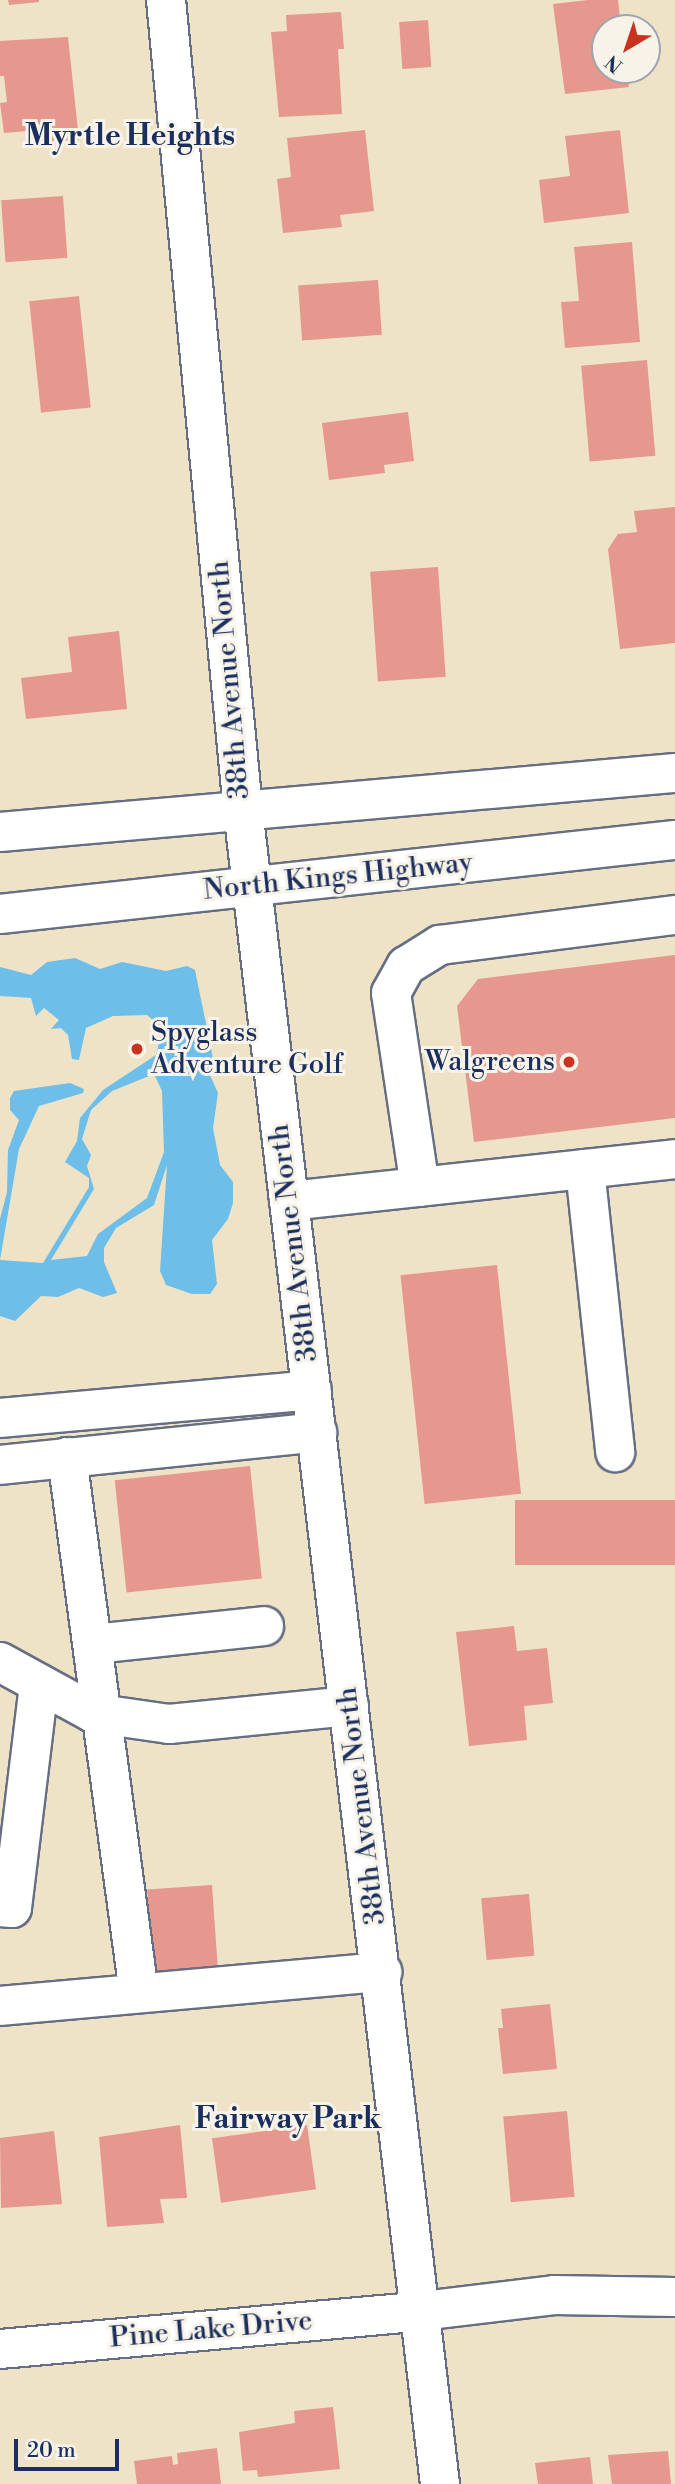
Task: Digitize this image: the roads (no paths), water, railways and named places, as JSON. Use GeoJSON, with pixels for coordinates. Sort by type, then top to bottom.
{"type":"FeatureCollection","features":[{"type":"Feature","properties":{"kind":"main road","name":"38th Avenue North"},"geometry":{"type":"LineString","coordinates":[[166,0],[243,810],[422,2311],[440,2484]]}},
{"type":"Feature","properties":{"kind":"main road"},"geometry":{"type":"LineString","coordinates":[[0,832],[675,773]]}},
{"type":"Feature","properties":{"kind":"main road","name":"North Kings Highway"},"geometry":{"type":"LineString","coordinates":[[0,914],[675,840]]}},
{"type":"Feature","properties":{"kind":"main road"},"geometry":{"type":"LineString","coordinates":[[419,1187],[391,993],[406,966],[440,945],[675,915]]}},
{"type":"Feature","properties":{"kind":"main road"},"geometry":{"type":"LineString","coordinates":[[289,1201],[675,1159]]}},
{"type":"Feature","properties":{"kind":"main road"},"geometry":{"type":"LineString","coordinates":[[585,1169],[615,1452]]}},
{"type":"Feature","properties":{"kind":"main road"},"geometry":{"type":"LineString","coordinates":[[0,1418],[312,1390]]}},
{"type":"Feature","properties":{"kind":"main road"},"geometry":{"type":"LineString","coordinates":[[0,1465],[317,1432]]}},
{"type":"Feature","properties":{"kind":"main road"},"geometry":{"type":"LineString","coordinates":[[67,1457],[104,1714],[139,1993]]}},
{"type":"Feature","properties":{"kind":"main road"},"geometry":{"type":"LineString","coordinates":[[94,1644],[264,1626]]}},
{"type":"Feature","properties":{"kind":"main road"},"geometry":{"type":"LineString","coordinates":[[0,1662],[39,1686],[104,1714],[169,1724],[349,1706]]}},
{"type":"Feature","properties":{"kind":"main road"},"geometry":{"type":"LineString","coordinates":[[0,1907],[12,1908],[39,1686]]}},
{"type":"Feature","properties":{"kind":"main road"},"geometry":{"type":"LineString","coordinates":[[0,2006],[382,1972]]}},
{"type":"Feature","properties":{"kind":"main road","name":"Pine Lake Drive"},"geometry":{"type":"LineString","coordinates":[[0,2349],[422,2311],[554,2295],[675,2297]]}},
{"type":"Feature","properties":{"kind":"water"},"geometry":{"type":"Polygon","coordinates":[[[75,958],[100,969],[122,962],[166,971],[187,966],[195,970],[214,1063],[209,1073],[218,1093],[213,1128],[220,1165],[233,1182],[233,1203],[228,1219],[212,1240],[217,1284],[210,1294],[192,1294],[166,1285],[160,1271],[167,1165],[154,1205],[116,1228],[104,1248],[104,1262],[117,1293],[103,1297],[79,1288],[58,1297],[41,1296],[15,1321],[0,1316],[0,1260],[43,1263],[89,1187],[89,1178],[65,1162],[77,1141],[80,1118],[103,1090],[156,1055],[162,1028],[147,1015],[113,1016],[86,1028],[79,1060],[72,1059],[68,1035],[61,1028],[51,1029],[59,1020],[44,1008],[36,1016],[31,998],[0,996],[0,967],[31,975],[47,962],[75,958]],[[154,1074],[112,1091],[91,1110],[82,1139],[91,1155],[87,1166],[94,1189],[51,1260],[87,1256],[98,1234],[147,1198],[164,1152],[162,1091],[154,1074]]]}},
{"type":"Feature","properties":{"kind":"water"},"geometry":{"type":"Polygon","coordinates":[[[70,1083],[84,1089],[83,1093],[39,1106],[19,1149],[0,1260],[0,1219],[7,1192],[8,1150],[19,1120],[10,1110],[10,1098],[14,1091],[70,1083]]]}},
{"type":"Feature","properties":{"kind":"place","name":"Spyglass Adventure Golf"},"geometry":{"type":"Point","coordinates":[137,1049]}},
{"type":"Feature","properties":{"kind":"place","name":"Walgreens"},"geometry":{"type":"Point","coordinates":[569,1062]}},
{"type":"Feature","properties":{"kind":"district","name":"Myrtle Heights"},"geometry":{"type":"Point","coordinates":[130,136]}},
{"type":"Feature","properties":{"kind":"district","name":"Fairway Park"},"geometry":{"type":"Point","coordinates":[288,2119]}}]}
